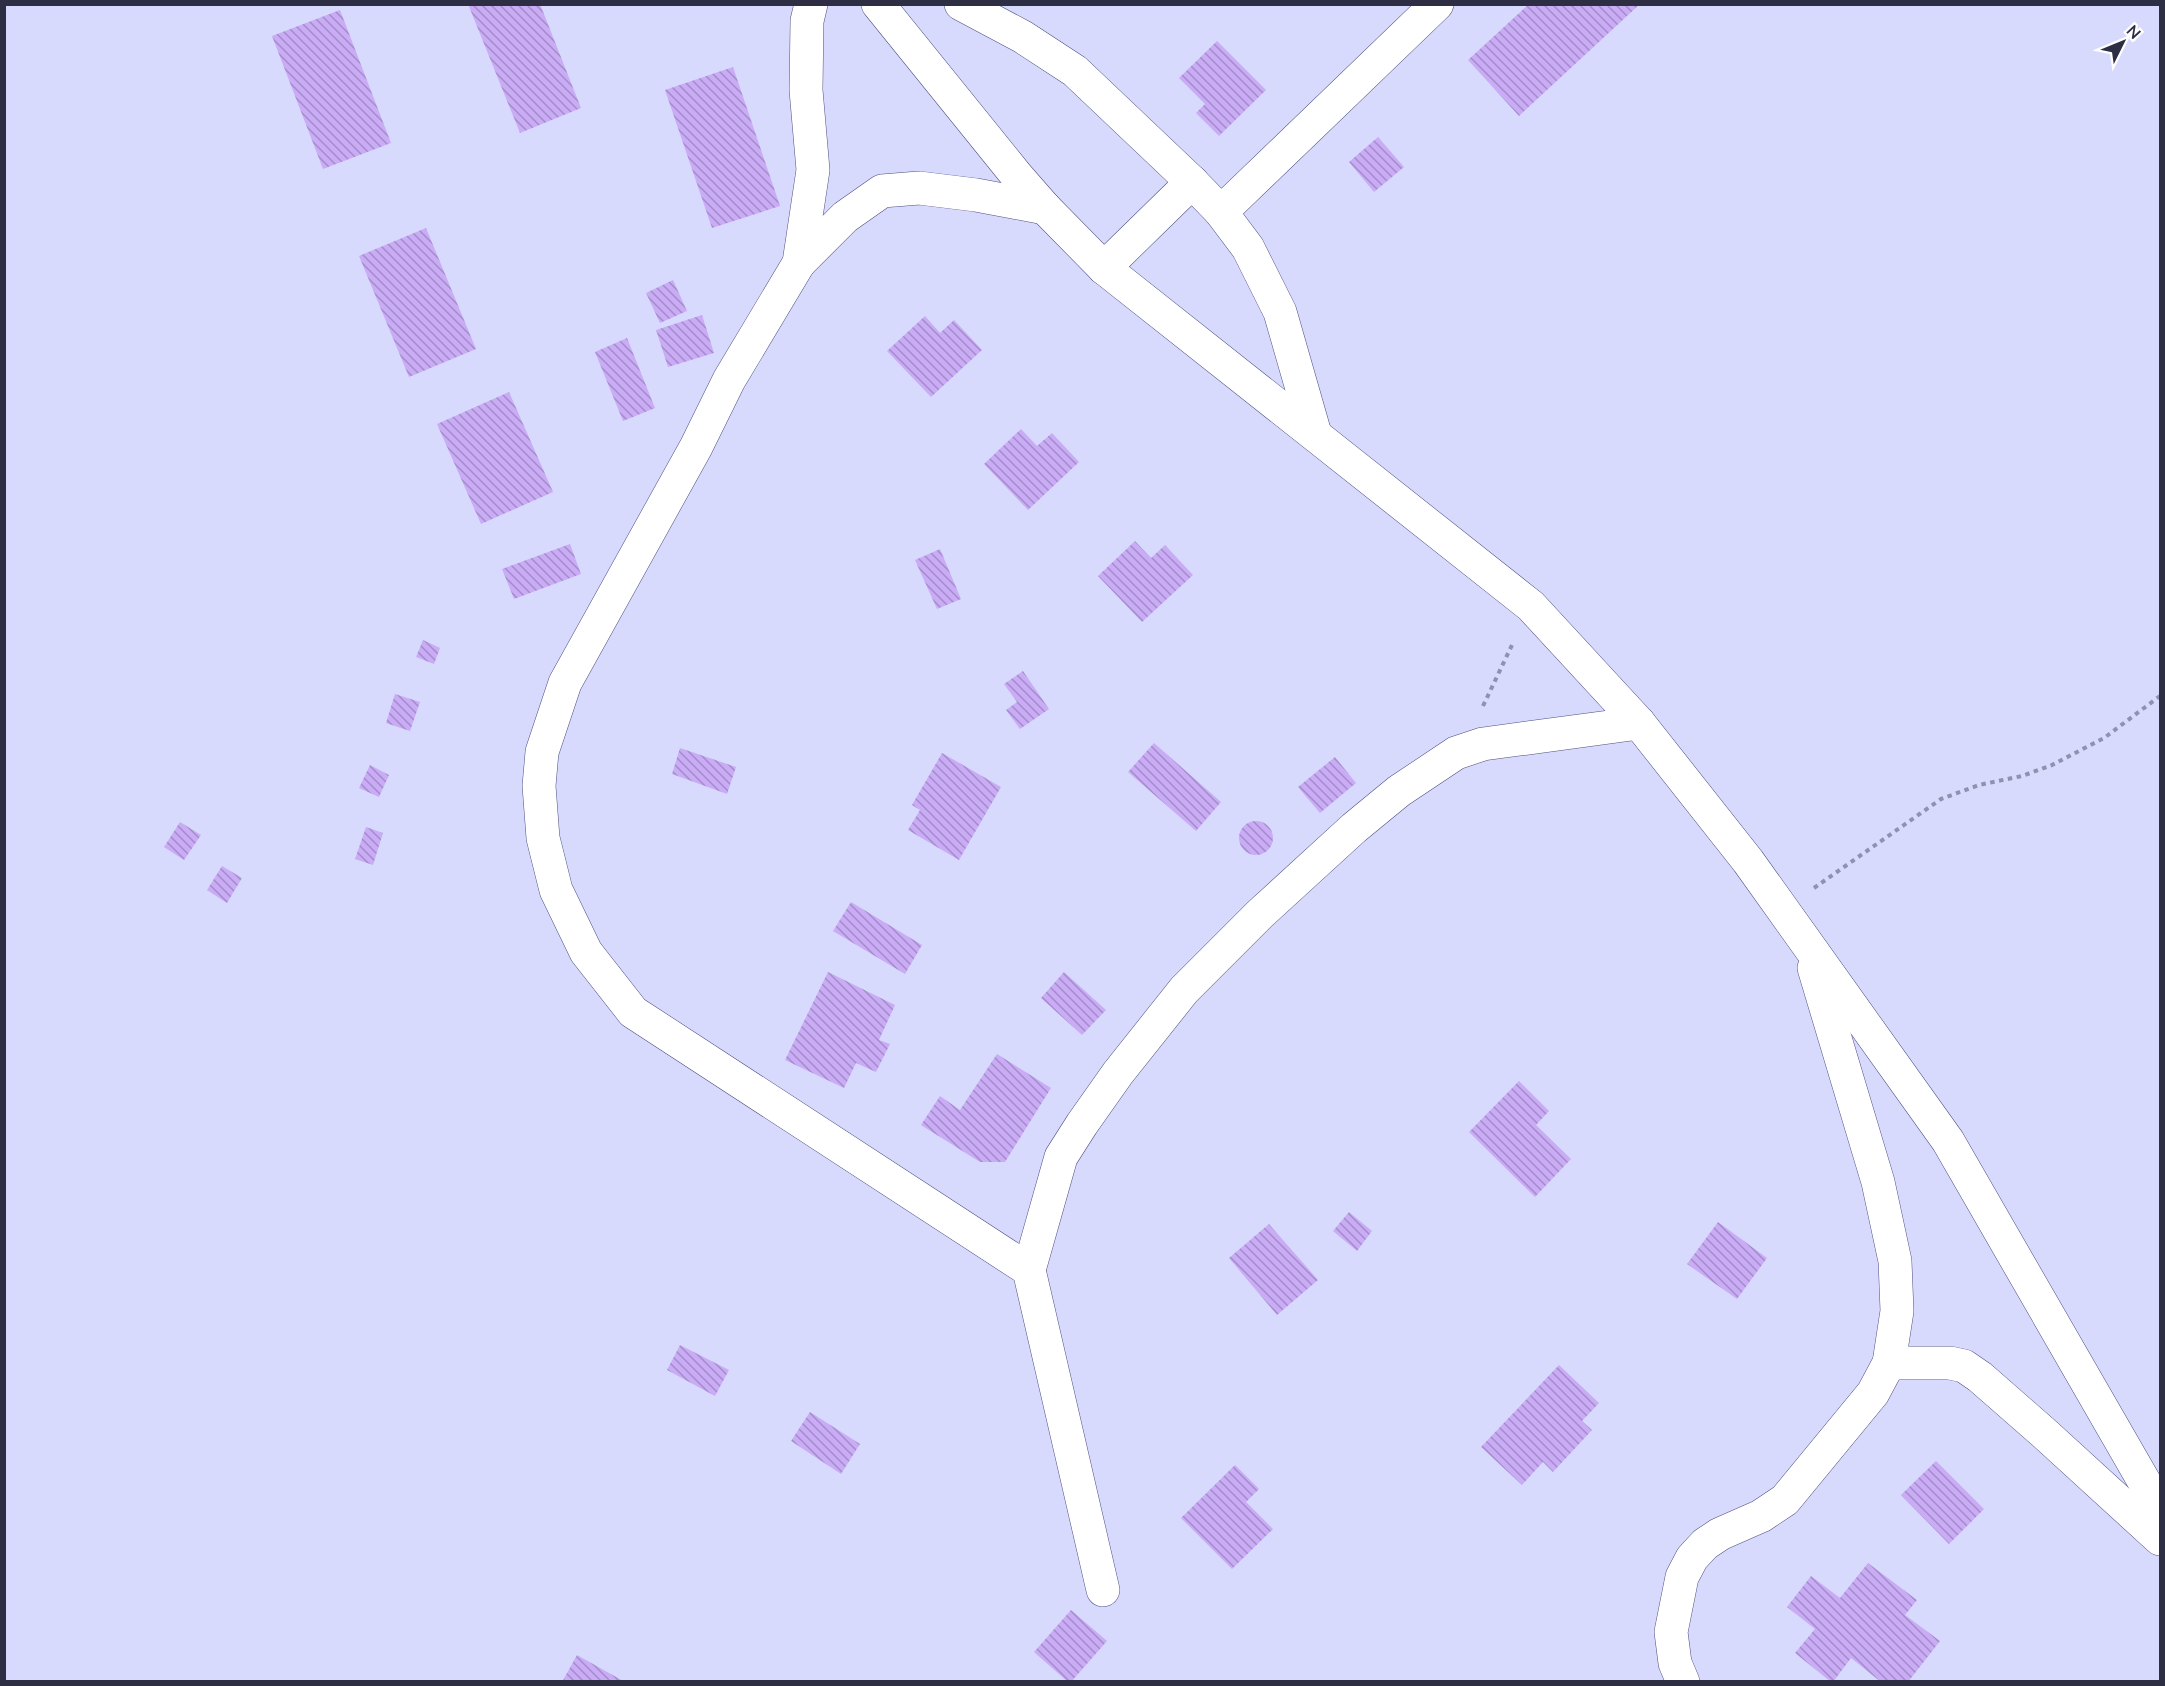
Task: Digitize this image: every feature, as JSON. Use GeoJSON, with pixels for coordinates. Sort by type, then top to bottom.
{"type":"FeatureCollection","features":[{"type":"Feature","properties":{"kind":"street"},"geometry":{"type":"LineString","coordinates":[[799,263],[813,170],[806,90],[807,21],[811,4]]}},
{"type":"Feature","properties":{"kind":"street"},"geometry":{"type":"LineString","coordinates":[[961,4],[1023,37],[1075,71],[1221,212],[1248,248],[1280,312],[1315,434]]}},
{"type":"Feature","properties":{"kind":"street"},"geometry":{"type":"LineString","coordinates":[[1221,212],[1437,4]]}},
{"type":"Feature","properties":{"kind":"street"},"geometry":{"type":"LineString","coordinates":[[887,11],[1045,208],[1104,268],[1531,606],[1639,723],[1784,909],[1948,1141],[2145,1483],[2160,1515]]}},
{"type":"Feature","properties":{"kind":"street"},"geometry":{"type":"LineString","coordinates":[[1104,268],[1192,182]]}},
{"type":"Feature","properties":{"kind":"street"},"geometry":{"type":"LineString","coordinates":[[1029,1270],[633,1012],[586,952],[556,890],[543,838],[539,786],[542,752],[565,683],[696,447],[729,380],[799,263],[845,217],[882,191],[919,188],[976,195],[1045,208]]}},
{"type":"Feature","properties":{"kind":"street"},"geometry":{"type":"LineString","coordinates":[[1104,1590],[1029,1270],[1061,1157],[1118,1073],[1184,990],[1260,914],[1354,828],[1399,791],[1456,753],[1484,744],[1639,723]]}},
{"type":"Feature","properties":{"kind":"street"},"geometry":{"type":"LineString","coordinates":[[1683,1682],[1674,1663],[1671,1632],[1682,1577],[1692,1558],[1705,1544],[1720,1534],[1761,1516],[1785,1500],[1873,1393],[1889,1363],[1897,1311],[1895,1261],[1878,1182],[1806,941]]}},
{"type":"Feature","properties":{"kind":"street"},"geometry":{"type":"LineString","coordinates":[[1889,1363],[1950,1363],[1964,1366],[2044,1432],[2160,1539]]}},
{"type":"Feature","properties":{"kind":"path"},"geometry":{"type":"LineString","coordinates":[[1456,753],[1480,711],[1531,606]]}},
{"type":"Feature","properties":{"kind":"path"},"geometry":{"type":"LineString","coordinates":[[1784,909],[1941,799],[1979,785],[2022,776],[2052,765],[2104,738],[2160,696]]}},
{"type":"Feature","properties":{"kind":"building"},"geometry":{"type":"Polygon","coordinates":[[[468,4],[540,4],[581,108],[520,133],[468,4]]]}},
{"type":"Feature","properties":{"kind":"building"},"geometry":{"type":"Polygon","coordinates":[[[1529,4],[1640,4],[1519,116],[1468,60],[1529,4]]]}},
{"type":"Feature","properties":{"kind":"building"},"geometry":{"type":"Polygon","coordinates":[[[340,10],[391,143],[323,169],[272,36],[340,10]]]}},
{"type":"Feature","properties":{"kind":"building"},"geometry":{"type":"Polygon","coordinates":[[[1217,41],[1266,90],[1219,136],[1196,113],[1205,104],[1179,78],[1217,41]]]}},
{"type":"Feature","properties":{"kind":"building"},"geometry":{"type":"Polygon","coordinates":[[[733,67],[780,206],[712,228],[665,90],[733,67]]]}},
{"type":"Feature","properties":{"kind":"building"},"geometry":{"type":"Polygon","coordinates":[[[1378,137],[1404,167],[1374,192],[1349,162],[1378,137]]]}},
{"type":"Feature","properties":{"kind":"building"},"geometry":{"type":"Polygon","coordinates":[[[426,228],[476,349],[409,377],[359,256],[426,228]]]}},
{"type":"Feature","properties":{"kind":"building"},"geometry":{"type":"Polygon","coordinates":[[[673,280],[687,311],[660,323],[646,293],[673,280]]]}},
{"type":"Feature","properties":{"kind":"building"},"geometry":{"type":"Polygon","coordinates":[[[702,315],[714,353],[668,367],[656,330],[702,315]]]}},
{"type":"Feature","properties":{"kind":"building"},"geometry":{"type":"Polygon","coordinates":[[[925,316],[940,333],[954,320],[982,350],[931,397],[887,351],[925,316]]]}},
{"type":"Feature","properties":{"kind":"building"},"geometry":{"type":"Polygon","coordinates":[[[627,338],[655,408],[623,421],[595,352],[627,338]]]}},
{"type":"Feature","properties":{"kind":"building"},"geometry":{"type":"Polygon","coordinates":[[[509,392],[553,492],[481,524],[437,424],[509,392]]]}},
{"type":"Feature","properties":{"kind":"building"},"geometry":{"type":"Polygon","coordinates":[[[1021,429],[1037,446],[1052,433],[1079,462],[1028,510],[984,464],[1021,429]]]}},
{"type":"Feature","properties":{"kind":"building"},"geometry":{"type":"Polygon","coordinates":[[[1135,541],[1151,558],[1165,545],[1193,575],[1142,622],[1098,576],[1135,541]]]}},
{"type":"Feature","properties":{"kind":"building"},"geometry":{"type":"Polygon","coordinates":[[[570,544],[581,574],[514,599],[502,569],[570,544]]]}},
{"type":"Feature","properties":{"kind":"building"},"geometry":{"type":"Polygon","coordinates":[[[940,549],[961,599],[937,609],[915,560],[940,549]]]}},
{"type":"Feature","properties":{"kind":"building"},"geometry":{"type":"Polygon","coordinates":[[[423,640],[440,648],[434,664],[416,657],[423,640]]]}},
{"type":"Feature","properties":{"kind":"building"},"geometry":{"type":"Polygon","coordinates":[[[1023,671],[1049,709],[1020,729],[1006,710],[1017,702],[1004,684],[1023,671]]]}},
{"type":"Feature","properties":{"kind":"building"},"geometry":{"type":"Polygon","coordinates":[[[395,694],[420,702],[410,731],[386,723],[395,694]]]}},
{"type":"Feature","properties":{"kind":"building"},"geometry":{"type":"Polygon","coordinates":[[[1154,743],[1221,802],[1196,831],[1128,772],[1154,743]]]}},
{"type":"Feature","properties":{"kind":"building"},"geometry":{"type":"Polygon","coordinates":[[[680,748],[736,767],[727,794],[672,774],[680,748]]]}},
{"type":"Feature","properties":{"kind":"building"},"geometry":{"type":"Polygon","coordinates":[[[942,753],[1001,787],[959,860],[908,830],[920,810],[912,805],[942,753]]]}},
{"type":"Feature","properties":{"kind":"building"},"geometry":{"type":"Polygon","coordinates":[[[1335,757],[1356,783],[1320,813],[1298,787],[1335,757]]]}},
{"type":"Feature","properties":{"kind":"building"},"geometry":{"type":"Polygon","coordinates":[[[370,765],[389,775],[379,797],[359,788],[370,765]]]}},
{"type":"Feature","properties":{"kind":"building"},"geometry":{"type":"Polygon","coordinates":[[[1256,821],[1268,826],[1273,838],[1268,850],[1256,855],[1244,850],[1239,838],[1244,826],[1256,821]]]}},
{"type":"Feature","properties":{"kind":"building"},"geometry":{"type":"Polygon","coordinates":[[[180,822],[201,835],[184,860],[164,847],[180,822]]]}},
{"type":"Feature","properties":{"kind":"building"},"geometry":{"type":"Polygon","coordinates":[[[366,827],[383,833],[373,865],[355,859],[366,827]]]}},
{"type":"Feature","properties":{"kind":"building"},"geometry":{"type":"Polygon","coordinates":[[[222,866],[242,878],[227,903],[207,890],[222,866]]]}},
{"type":"Feature","properties":{"kind":"building"},"geometry":{"type":"Polygon","coordinates":[[[851,902],[922,945],[905,974],[833,931],[851,902]]]}},
{"type":"Feature","properties":{"kind":"building"},"geometry":{"type":"Polygon","coordinates":[[[828,972],[895,1005],[879,1040],[890,1044],[876,1072],[856,1063],[844,1088],[785,1060],[828,972]]]}},
{"type":"Feature","properties":{"kind":"building"},"geometry":{"type":"Polygon","coordinates":[[[1064,972],[1106,1010],[1082,1035],[1041,998],[1064,972]]]}},
{"type":"Feature","properties":{"kind":"building"},"geometry":{"type":"Polygon","coordinates":[[[997,1054],[1051,1088],[1005,1162],[980,1162],[921,1125],[940,1096],[960,1110],[997,1054]]]}},
{"type":"Feature","properties":{"kind":"building"},"geometry":{"type":"Polygon","coordinates":[[[1519,1081],[1549,1111],[1536,1125],[1571,1159],[1535,1197],[1469,1132],[1519,1081]]]}},
{"type":"Feature","properties":{"kind":"building"},"geometry":{"type":"Polygon","coordinates":[[[1349,1212],[1372,1231],[1357,1251],[1333,1231],[1349,1212]]]}},
{"type":"Feature","properties":{"kind":"building"},"geometry":{"type":"Polygon","coordinates":[[[1718,1222],[1767,1258],[1737,1299],[1687,1264],[1718,1222]]]}},
{"type":"Feature","properties":{"kind":"building"},"geometry":{"type":"Polygon","coordinates":[[[1269,1224],[1318,1280],[1277,1315],[1229,1258],[1269,1224]]]}},
{"type":"Feature","properties":{"kind":"building"},"geometry":{"type":"Polygon","coordinates":[[[680,1345],[729,1370],[715,1396],[667,1370],[680,1345]]]}},
{"type":"Feature","properties":{"kind":"building"},"geometry":{"type":"Polygon","coordinates":[[[1559,1365],[1599,1403],[1582,1421],[1592,1430],[1553,1472],[1543,1462],[1522,1485],[1481,1447],[1559,1365]]]}},
{"type":"Feature","properties":{"kind":"building"},"geometry":{"type":"Polygon","coordinates":[[[810,1412],[860,1444],[841,1474],[791,1441],[810,1412]]]}},
{"type":"Feature","properties":{"kind":"building"},"geometry":{"type":"Polygon","coordinates":[[[1936,1461],[1984,1509],[1949,1544],[1901,1495],[1936,1461]]]}},
{"type":"Feature","properties":{"kind":"building"},"geometry":{"type":"Polygon","coordinates":[[[1235,1465],[1259,1489],[1246,1502],[1273,1529],[1232,1569],[1181,1518],[1235,1465]]]}},
{"type":"Feature","properties":{"kind":"building"},"geometry":{"type":"Polygon","coordinates":[[[1868,1563],[1917,1600],[1905,1615],[1940,1641],[1908,1682],[1881,1682],[1851,1658],[1831,1682],[1795,1653],[1815,1629],[1787,1607],[1811,1576],[1840,1598],[1868,1563]]]}},
{"type":"Feature","properties":{"kind":"building"},"geometry":{"type":"Polygon","coordinates":[[[1071,1610],[1107,1641],[1071,1682],[1068,1682],[1034,1652],[1071,1610]]]}},
{"type":"Feature","properties":{"kind":"building"},"geometry":{"type":"Polygon","coordinates":[[[577,1655],[625,1682],[562,1682],[577,1655]]]}}]}
